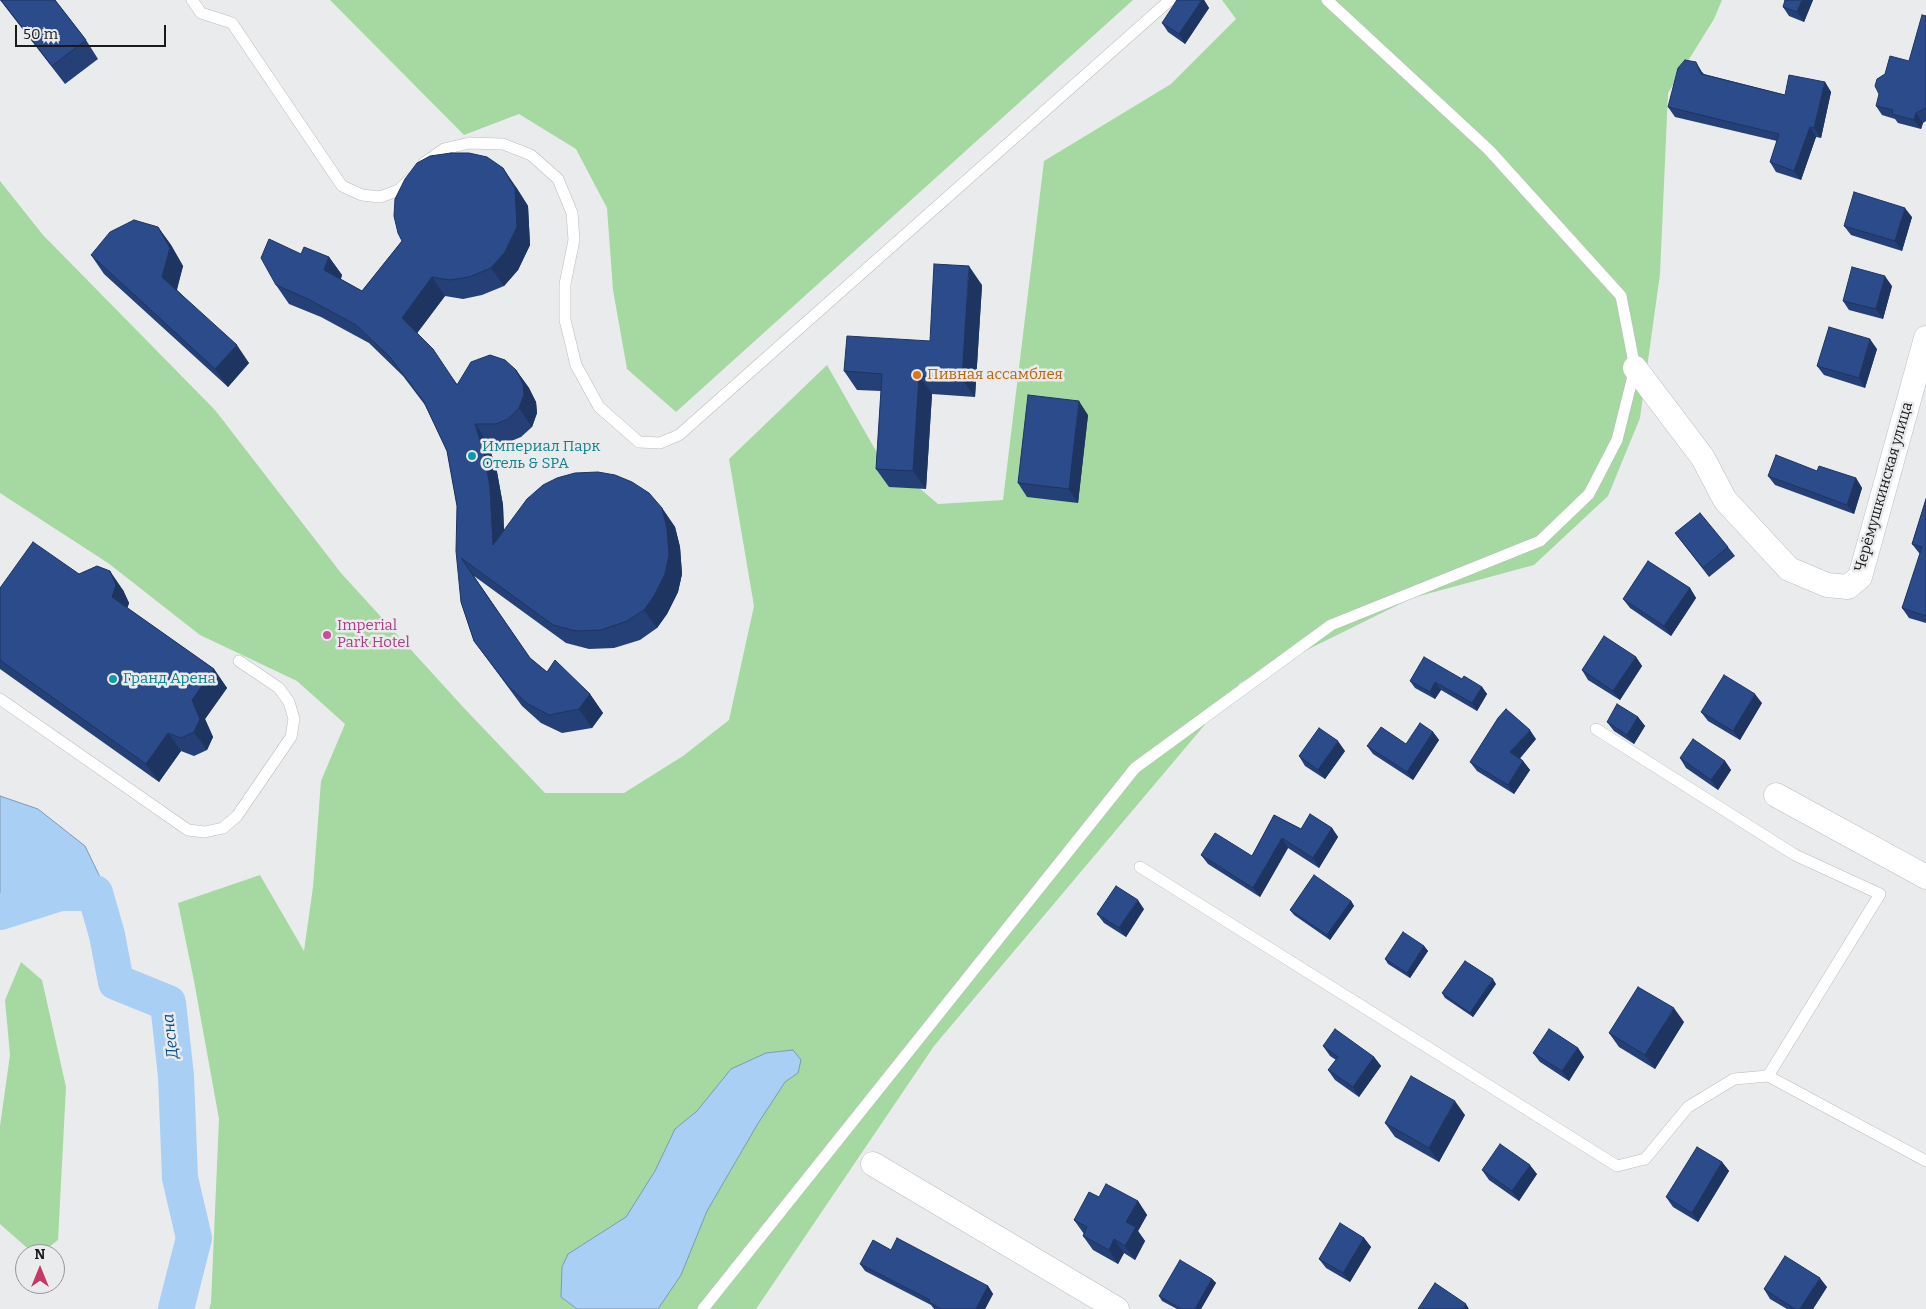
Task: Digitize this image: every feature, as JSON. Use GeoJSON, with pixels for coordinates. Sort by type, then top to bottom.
{"type":"FeatureCollection","features":[{"type":"Feature","properties":{"kind":"street","name":"Черёмушкинская улица"},"geometry":{"type":"LineString","coordinates":[[1636,368],[1703,458],[1725,500],[1789,568],[1827,585],[1848,587],[1860,577],[1926,338]]}},
{"type":"Feature","properties":{"kind":"street"},"geometry":{"type":"LineString","coordinates":[[1776,795],[1926,877]]}},
{"type":"Feature","properties":{"kind":"street"},"geometry":{"type":"LineString","coordinates":[[873,1164],[1117,1309]]}},
{"type":"Feature","properties":{"kind":"lane"},"geometry":{"type":"LineString","coordinates":[[192,0],[201,13],[232,23],[342,186],[362,195],[380,197],[399,190],[424,163],[444,149],[469,143],[503,144],[531,155],[558,179],[572,213],[574,240],[564,284],[564,320],[576,366],[599,407],[639,442],[660,443],[679,435],[1170,0]]}},
{"type":"Feature","properties":{"kind":"lane"},"geometry":{"type":"LineString","coordinates":[[703,1309],[1134,768],[1331,625],[1540,541],[1589,494],[1617,440],[1636,368],[1621,296],[1489,150],[1327,0]]}},
{"type":"Feature","properties":{"kind":"lane"},"geometry":{"type":"LineString","coordinates":[[0,698],[188,830],[205,832],[223,828],[237,816],[290,737],[294,719],[289,702],[279,688],[239,661]]}},
{"type":"Feature","properties":{"kind":"lane"},"geometry":{"type":"LineString","coordinates":[[1596,729],[1795,855],[1880,894],[1768,1076]]}},
{"type":"Feature","properties":{"kind":"lane"},"geometry":{"type":"LineString","coordinates":[[1140,867],[1617,1166],[1645,1159],[1688,1107],[1734,1079],[1768,1076],[1926,1161]]}},
{"type":"Feature","properties":{"kind":"green space"},"geometry":{"type":"Polygon","coordinates":[[[330,0],[1133,0],[676,412],[627,369],[613,290],[607,208],[576,149],[519,114],[464,135],[330,0]]]}},
{"type":"Feature","properties":{"kind":"green space"},"geometry":{"type":"Polygon","coordinates":[[[1222,0],[1722,0],[1714,19],[1668,93],[1660,274],[1640,418],[1608,496],[1534,565],[1412,598],[1240,683],[934,1046],[756,1309],[209,1309],[211,1303],[219,1119],[178,903],[260,875],[304,951],[313,887],[321,781],[345,724],[297,681],[200,635],[108,563],[0,493],[0,181],[43,235],[215,410],[341,573],[464,708],[545,793],[624,793],[683,756],[729,720],[754,606],[729,459],[827,365],[876,451],[938,504],[1003,500],[1044,161],[1171,84],[1236,19],[1222,0]]]}},
{"type":"Feature","properties":{"kind":"green space"},"geometry":{"type":"Polygon","coordinates":[[[21,962],[42,980],[66,1087],[58,1240],[53,1244],[23,1244],[0,1224],[0,1126],[10,1055],[5,1000],[21,962]]]}},
{"type":"Feature","properties":{"kind":"water"},"geometry":{"type":"Polygon","coordinates":[[[0,796],[38,809],[85,846],[100,877],[95,893],[0,914],[0,796]]]}},
{"type":"Feature","properties":{"kind":"water"},"geometry":{"type":"Polygon","coordinates":[[[793,1050],[801,1060],[798,1073],[785,1082],[757,1125],[707,1211],[681,1275],[658,1309],[577,1309],[561,1297],[562,1267],[568,1254],[626,1217],[655,1171],[675,1129],[697,1111],[731,1069],[766,1053],[793,1050]]]}},
{"type":"Feature","properties":{"kind":"building"},"geometry":{"type":"Polygon","coordinates":[[[1,0],[55,0],[86,40],[52,66],[1,0]]]}},
{"type":"Feature","properties":{"kind":"building"},"geometry":{"type":"Polygon","coordinates":[[[1177,0],[1202,0],[1179,34],[1162,23],[1177,0]]]}},
{"type":"Feature","properties":{"kind":"building"},"geometry":{"type":"Polygon","coordinates":[[[1785,0],[1802,0],[1797,12],[1783,7],[1785,0]]]}},
{"type":"Feature","properties":{"kind":"building"},"geometry":{"type":"Polygon","coordinates":[[[1922,15],[1926,16],[1926,108],[1916,113],[1914,120],[1892,114],[1893,110],[1876,106],[1879,94],[1875,86],[1877,79],[1885,74],[1890,56],[1909,61],[1922,15]]]}},
{"type":"Feature","properties":{"kind":"building"},"geometry":{"type":"Polygon","coordinates":[[[1685,60],[1696,62],[1701,74],[1785,95],[1789,75],[1825,82],[1814,128],[1810,127],[1794,171],[1770,162],[1779,134],[1668,107],[1678,68],[1685,60]]]}},
{"type":"Feature","properties":{"kind":"building","name":"Империал Парк Отель & SPA"},"geometry":{"type":"Polygon","coordinates":[[[469,153],[487,157],[503,168],[515,188],[517,227],[505,252],[491,268],[469,277],[450,280],[432,277],[402,318],[433,349],[457,385],[471,362],[490,355],[505,360],[516,370],[523,384],[524,395],[519,408],[508,419],[496,424],[475,424],[484,453],[490,487],[493,545],[527,499],[543,485],[557,478],[575,473],[598,472],[615,475],[632,482],[649,493],[662,508],[667,529],[669,555],[665,574],[654,596],[644,610],[627,621],[601,630],[576,631],[553,625],[461,558],[530,658],[547,672],[555,660],[590,694],[579,709],[549,715],[528,704],[509,687],[474,641],[461,602],[456,551],[457,506],[447,451],[424,402],[390,357],[356,325],[308,299],[276,285],[261,258],[269,239],[301,254],[304,247],[329,257],[324,270],[362,291],[402,241],[394,216],[395,199],[405,179],[417,163],[430,156],[469,153]]]}},
{"type":"Feature","properties":{"kind":"building"},"geometry":{"type":"Polygon","coordinates":[[[1854,192],[1905,208],[1895,241],[1844,226],[1854,192]]]}},
{"type":"Feature","properties":{"kind":"building"},"geometry":{"type":"Polygon","coordinates":[[[134,220],[158,227],[170,248],[162,277],[237,345],[215,369],[91,255],[110,232],[134,220]]]}},
{"type":"Feature","properties":{"kind":"building"},"geometry":{"type":"Polygon","coordinates":[[[934,264],[969,266],[962,379],[919,376],[913,471],[876,469],[882,374],[844,371],[847,336],[930,341],[934,264]]]}},
{"type":"Feature","properties":{"kind":"building"},"geometry":{"type":"Polygon","coordinates":[[[1852,267],[1885,276],[1876,309],[1843,301],[1852,267]]]}},
{"type":"Feature","properties":{"kind":"building"},"geometry":{"type":"Polygon","coordinates":[[[1829,327],[1870,339],[1859,378],[1817,366],[1829,327]]]}},
{"type":"Feature","properties":{"kind":"building"},"geometry":{"type":"Polygon","coordinates":[[[1028,395],[1079,401],[1069,489],[1018,483],[1028,395]]]}},
{"type":"Feature","properties":{"kind":"building"},"geometry":{"type":"Polygon","coordinates":[[[1776,455],[1817,471],[1819,466],[1856,478],[1847,505],[1768,476],[1776,455]]]}},
{"type":"Feature","properties":{"kind":"building"},"geometry":{"type":"Polygon","coordinates":[[[1926,499],[1926,616],[1902,608],[1922,547],[1912,544],[1926,499]]]}},
{"type":"Feature","properties":{"kind":"building"},"geometry":{"type":"Polygon","coordinates":[[[1700,513],[1728,547],[1703,568],[1675,533],[1700,513]]]}},
{"type":"Feature","properties":{"kind":"building","name":"Гранд Арена"},"geometry":{"type":"Polygon","coordinates":[[[33,542],[79,574],[97,566],[110,571],[116,585],[112,597],[214,669],[192,700],[200,719],[194,732],[181,738],[168,733],[146,764],[0,660],[0,588],[33,542]]]}},
{"type":"Feature","properties":{"kind":"building"},"geometry":{"type":"Polygon","coordinates":[[[1648,561],[1690,588],[1664,626],[1623,599],[1648,561]]]}},
{"type":"Feature","properties":{"kind":"building"},"geometry":{"type":"Polygon","coordinates":[[[1604,636],[1636,657],[1613,691],[1582,670],[1604,636]]]}},
{"type":"Feature","properties":{"kind":"building"},"geometry":{"type":"Polygon","coordinates":[[[1424,657],[1462,679],[1464,676],[1482,687],[1472,703],[1435,682],[1430,692],[1410,681],[1424,657]]]}},
{"type":"Feature","properties":{"kind":"building"},"geometry":{"type":"Polygon","coordinates":[[[1724,675],[1755,694],[1733,731],[1701,712],[1724,675]]]}},
{"type":"Feature","properties":{"kind":"building"},"geometry":{"type":"Polygon","coordinates":[[[1617,704],[1638,717],[1627,735],[1607,722],[1617,704]]]}},
{"type":"Feature","properties":{"kind":"building"},"geometry":{"type":"Polygon","coordinates":[[[1506,709],[1530,730],[1510,752],[1523,761],[1508,785],[1470,762],[1498,718],[1506,709]]]}},
{"type":"Feature","properties":{"kind":"building"},"geometry":{"type":"Polygon","coordinates":[[[1420,723],[1433,732],[1407,772],[1367,746],[1381,727],[1406,744],[1420,723]]]}},
{"type":"Feature","properties":{"kind":"building"},"geometry":{"type":"Polygon","coordinates":[[[1319,728],[1338,741],[1318,770],[1299,756],[1319,728]]]}},
{"type":"Feature","properties":{"kind":"building"},"geometry":{"type":"Polygon","coordinates":[[[1693,739],[1725,761],[1711,780],[1680,758],[1693,739]]]}},
{"type":"Feature","properties":{"kind":"building"},"geometry":{"type":"Polygon","coordinates":[[[1310,814],[1332,828],[1313,858],[1282,838],[1253,888],[1201,855],[1215,833],[1252,856],[1274,815],[1301,829],[1310,814]]]}},
{"type":"Feature","properties":{"kind":"building"},"geometry":{"type":"Polygon","coordinates":[[[1314,875],[1351,901],[1327,935],[1290,910],[1314,875]]]}},
{"type":"Feature","properties":{"kind":"building"},"geometry":{"type":"Polygon","coordinates":[[[1116,886],[1138,900],[1119,928],[1097,914],[1116,886]]]}},
{"type":"Feature","properties":{"kind":"building"},"geometry":{"type":"Polygon","coordinates":[[[1403,932],[1424,946],[1407,973],[1385,959],[1403,932]]]}},
{"type":"Feature","properties":{"kind":"building"},"geometry":{"type":"Polygon","coordinates":[[[1465,961],[1493,979],[1470,1013],[1442,993],[1465,961]]]}},
{"type":"Feature","properties":{"kind":"building"},"geometry":{"type":"Polygon","coordinates":[[[1638,987],[1674,1008],[1645,1055],[1609,1033],[1638,987]]]}},
{"type":"Feature","properties":{"kind":"building"},"geometry":{"type":"Polygon","coordinates":[[[1335,1029],[1374,1057],[1353,1087],[1328,1070],[1338,1057],[1323,1046],[1335,1029]]]}},
{"type":"Feature","properties":{"kind":"building"},"geometry":{"type":"Polygon","coordinates":[[[1549,1029],[1578,1048],[1562,1071],[1533,1053],[1549,1029]]]}},
{"type":"Feature","properties":{"kind":"building"},"geometry":{"type":"Polygon","coordinates":[[[1411,1076],[1455,1101],[1429,1148],[1385,1123],[1411,1076]]]}},
{"type":"Feature","properties":{"kind":"building"},"geometry":{"type":"Polygon","coordinates":[[[1500,1144],[1530,1165],[1512,1191],[1482,1170],[1500,1144]]]}},
{"type":"Feature","properties":{"kind":"building"},"geometry":{"type":"Polygon","coordinates":[[[1697,1147],[1722,1162],[1692,1213],[1666,1197],[1697,1147]]]}},
{"type":"Feature","properties":{"kind":"building"},"geometry":{"type":"Polygon","coordinates":[[[1106,1184],[1138,1201],[1126,1222],[1136,1227],[1125,1246],[1114,1239],[1109,1250],[1083,1236],[1087,1227],[1074,1220],[1089,1192],[1099,1197],[1106,1184]]]}},
{"type":"Feature","properties":{"kind":"building"},"geometry":{"type":"Polygon","coordinates":[[[1340,1223],[1364,1238],[1343,1273],[1319,1259],[1340,1223]]]}},
{"type":"Feature","properties":{"kind":"building"},"geometry":{"type":"Polygon","coordinates":[[[897,1238],[988,1286],[976,1309],[941,1309],[929,1302],[930,1300],[860,1264],[873,1240],[891,1250],[897,1238]]]}},
{"type":"Feature","properties":{"kind":"building"},"geometry":{"type":"Polygon","coordinates":[[[1785,1256],[1820,1278],[1800,1309],[1795,1309],[1764,1289],[1785,1256]]]}},
{"type":"Feature","properties":{"kind":"building"},"geometry":{"type":"Polygon","coordinates":[[[1180,1260],[1212,1279],[1195,1309],[1181,1309],[1159,1296],[1180,1260]]]}},
{"type":"Feature","properties":{"kind":"building"},"geometry":{"type":"Polygon","coordinates":[[[1435,1283],[1466,1304],[1462,1309],[1418,1309],[1435,1283]]]}},
{"type":"Feature","properties":{"kind":"waterway","name":"Десна"},"geometry":{"type":"LineString","coordinates":[[0,912],[60,893],[95,893],[107,935],[116,982],[168,1003],[176,1076],[180,1178],[194,1238],[176,1309]]}},
{"type":"Feature","properties":{"kind":"place","name":"Пивная ассамблея"},"geometry":{"type":"Point","coordinates":[917,375]}},
{"type":"Feature","properties":{"kind":"place","name":"Империал Парк Отель & SPA"},"geometry":{"type":"Point","coordinates":[472,456]}},
{"type":"Feature","properties":{"kind":"place","name":"Imperial Park Hotel"},"geometry":{"type":"Point","coordinates":[327,635]}},
{"type":"Feature","properties":{"kind":"place","name":"Гранд Арена"},"geometry":{"type":"Point","coordinates":[113,679]}}]}
